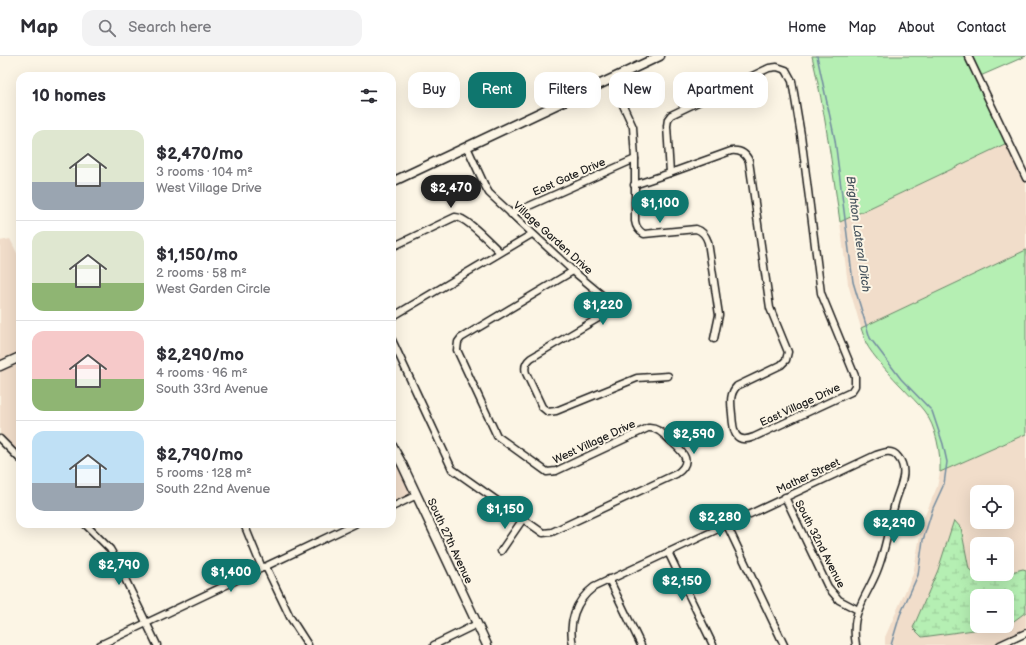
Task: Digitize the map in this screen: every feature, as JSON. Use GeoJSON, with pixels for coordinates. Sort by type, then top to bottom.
{"type":"FeatureCollection","features":[{"type":"Feature","properties":{"kind":"main road"},"geometry":{"type":"LineString","coordinates":[[626,72],[660,56]]}},
{"type":"Feature","properties":{"kind":"main road"},"geometry":{"type":"LineString","coordinates":[[396,180],[609,80]]}},
{"type":"Feature","properties":{"kind":"main road"},"geometry":{"type":"LineString","coordinates":[[0,366],[16,359]]}},
{"type":"Feature","properties":{"kind":"main road","name":"South 27th Avenue"},"geometry":{"type":"LineString","coordinates":[[396,453],[487,645]]}},
{"type":"Feature","properties":{"kind":"street"},"geometry":{"type":"LineString","coordinates":[[968,56],[1026,178]]}},
{"type":"Feature","properties":{"kind":"street","name":"East Village Drive"},"geometry":{"type":"LineString","coordinates":[[634,185],[670,173],[731,151],[744,154],[749,161],[770,308],[788,352],[786,360],[781,365],[737,386],[733,391],[731,399],[733,429],[736,436],[742,439],[750,439],[851,392],[855,386],[855,376],[821,293],[801,135],[792,81],[788,72],[780,67],[769,68],[671,115],[668,119],[667,126],[670,173]]}},
{"type":"Feature","properties":{"kind":"street"},"geometry":{"type":"LineString","coordinates":[[624,108],[633,127],[635,159],[635,222],[639,231],[647,234],[696,229],[702,231],[708,240],[719,315],[714,339]]}},
{"type":"Feature","properties":{"kind":"street","name":"Village Garden Drive"},"geometry":{"type":"LineString","coordinates":[[467,147],[489,193],[572,271],[603,296],[605,300],[606,309],[602,316],[531,358],[526,363],[526,373],[542,407],[548,412],[556,411],[637,378],[668,376]]}},
{"type":"Feature","properties":{"kind":"street","name":"East Gate Drive"},"geometry":{"type":"LineString","coordinates":[[511,214],[635,159]]}},
{"type":"Feature","properties":{"kind":"street"},"geometry":{"type":"LineString","coordinates":[[396,245],[455,217],[458,217],[468,223],[500,252]]}},
{"type":"Feature","properties":{"kind":"street"},"geometry":{"type":"LineString","coordinates":[[396,315],[532,234]]}},
{"type":"Feature","properties":{"kind":"street","name":"West Village Drive"},"geometry":{"type":"LineString","coordinates":[[396,349],[452,469],[543,533],[549,533],[669,477],[680,471],[686,463],[683,453],[658,430],[652,428],[648,428],[553,472],[547,472],[496,435],[457,350],[458,342],[461,338],[572,271]]}},
{"type":"Feature","properties":{"kind":"street"},"geometry":{"type":"LineString","coordinates":[[0,439],[16,455]]}},
{"type":"Feature","properties":{"kind":"street","name":"Mather Street"},"geometry":{"type":"LineString","coordinates":[[573,645],[571,627],[576,607],[589,591],[599,584],[887,451],[895,453],[903,465],[904,472],[878,569],[858,610]]}},
{"type":"Feature","properties":{"kind":"street"},"geometry":{"type":"LineString","coordinates":[[396,505],[417,495]]}},
{"type":"Feature","properties":{"kind":"street","name":"South 32nd Avenue"},"geometry":{"type":"LineString","coordinates":[[785,497],[828,587],[836,598],[858,610]]}},
{"type":"Feature","properties":{"kind":"street"},"geometry":{"type":"LineString","coordinates":[[501,551],[523,519]]}},
{"type":"Feature","properties":{"kind":"street"},"geometry":{"type":"LineString","coordinates":[[727,525],[784,645]]}},
{"type":"Feature","properties":{"kind":"street"},"geometry":{"type":"LineString","coordinates":[[89,528],[110,549],[157,645]]}},
{"type":"Feature","properties":{"kind":"street"},"geometry":{"type":"LineString","coordinates":[[246,528],[264,568],[290,617],[308,645]]}},
{"type":"Feature","properties":{"kind":"street"},"geometry":{"type":"LineString","coordinates":[[100,645],[146,622],[264,568],[339,528]]}},
{"type":"Feature","properties":{"kind":"street"},"geometry":{"type":"LineString","coordinates":[[668,552],[713,645]]}},
{"type":"Feature","properties":{"kind":"street"},"geometry":{"type":"LineString","coordinates":[[609,579],[641,645]]}},
{"type":"Feature","properties":{"kind":"street"},"geometry":{"type":"LineString","coordinates":[[856,645],[855,627],[858,610]]}},
{"type":"Feature","properties":{"kind":"street"},"geometry":{"type":"LineString","coordinates":[[434,645],[477,624]]}},
{"type":"Feature","properties":{"kind":"street"},"geometry":{"type":"LineString","coordinates":[[1000,645],[1026,633]]}},
{"type":"Feature","properties":{"kind":"shaded area"},"geometry":{"type":"Polygon","coordinates":[[[1009,142],[1026,178],[1026,250],[861,328],[848,284],[840,222],[1009,142]]]}},
{"type":"Feature","properties":{"kind":"shaded area"},"geometry":{"type":"Polygon","coordinates":[[[10,239],[16,251],[16,455],[0,439],[0,241],[10,239]]]}},
{"type":"Feature","properties":{"kind":"shaded area"},"geometry":{"type":"Polygon","coordinates":[[[1026,434],[1026,633],[1000,645],[885,645],[885,637],[913,574],[923,520],[937,487],[940,472],[1026,434]]]}},
{"type":"Feature","properties":{"kind":"shaded area"},"geometry":{"type":"Polygon","coordinates":[[[396,454],[417,495],[396,505],[396,454]]]}},
{"type":"Feature","properties":{"kind":"green space"},"geometry":{"type":"Polygon","coordinates":[[[812,56],[1026,56],[978,77],[1009,142],[840,222],[831,159],[812,56]]]}},
{"type":"Feature","properties":{"kind":"green space"},"geometry":{"type":"Polygon","coordinates":[[[1026,250],[1026,434],[940,472],[940,457],[932,424],[924,411],[873,353],[866,343],[861,328],[1026,250]]]}},
{"type":"Feature","properties":{"kind":"green space"},"geometry":{"type":"Polygon","coordinates":[[[954,520],[961,528],[970,570],[970,581],[1014,581],[1014,571],[1023,569],[1026,570],[1026,612],[1014,621],[1014,589],[970,589],[970,631],[922,637],[913,628],[938,570],[954,520]]]}},
{"type":"Feature","properties":{"kind":"waterway","name":"Brighton Lateral Ditch"},"geometry":{"type":"LineString","coordinates":[[817,56],[835,140],[853,282],[870,338],[901,379],[932,411],[943,444],[947,462],[944,484],[933,508],[923,540],[918,575],[900,615],[891,645]]}}]}
